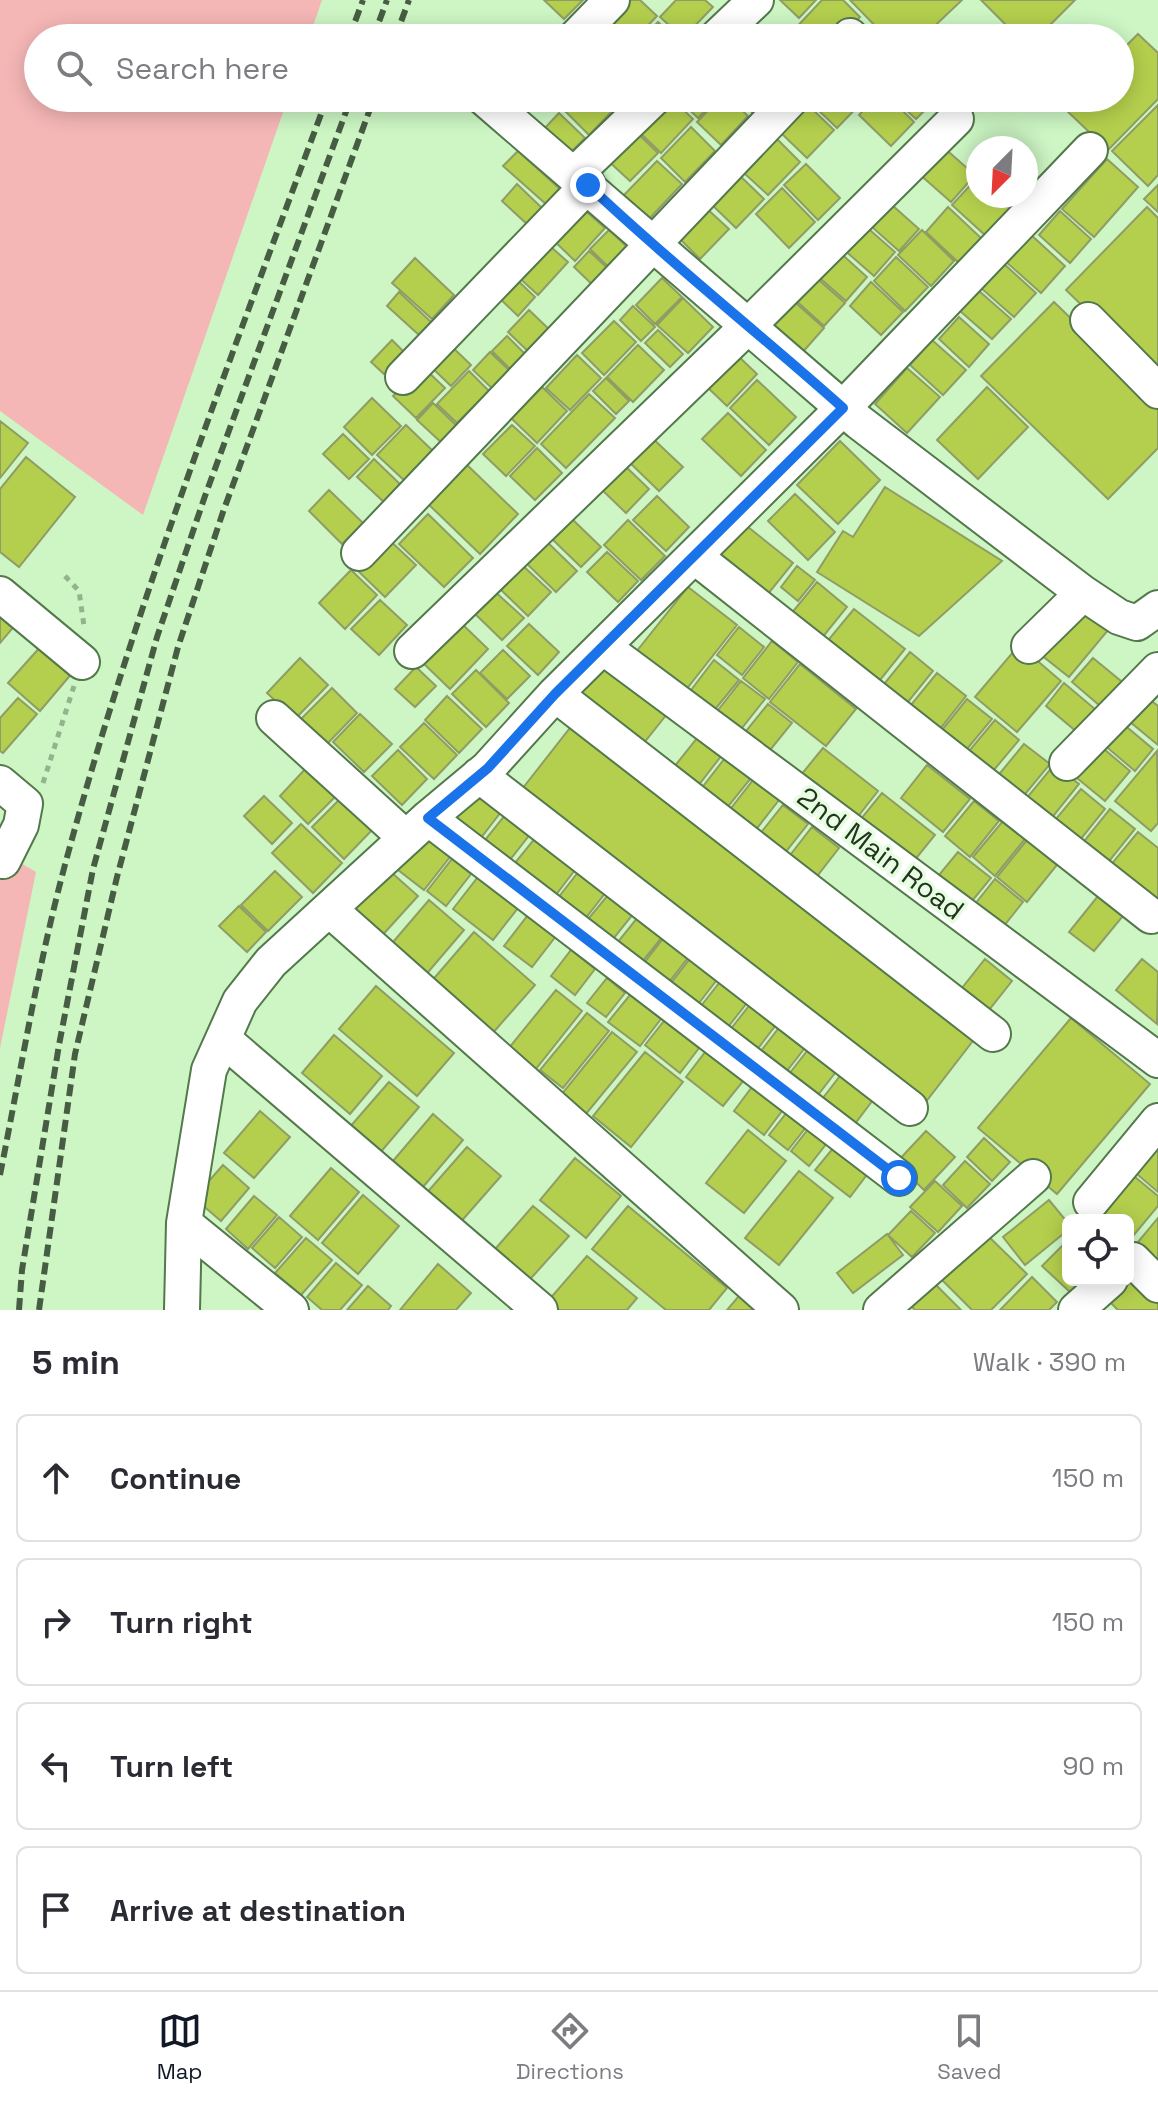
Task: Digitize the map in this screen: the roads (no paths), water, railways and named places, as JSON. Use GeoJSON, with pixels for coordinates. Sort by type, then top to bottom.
{"type":"FeatureCollection","features":[{"type":"Feature","properties":{"kind":"street"},"geometry":{"type":"LineString","coordinates":[[589,24],[612,0]]}},
{"type":"Feature","properties":{"kind":"street"},"geometry":{"type":"LineString","coordinates":[[731,24],[756,0]]}},
{"type":"Feature","properties":{"kind":"street"},"geometry":{"type":"LineString","coordinates":[[510,112],[653,246],[843,408],[1083,593],[1119,617],[1151,625]]}},
{"type":"Feature","properties":{"kind":"street"},"geometry":{"type":"LineString","coordinates":[[403,377],[642,112]]}},
{"type":"Feature","properties":{"kind":"street"},"geometry":{"type":"LineString","coordinates":[[359,553],[779,112]]}},
{"type":"Feature","properties":{"kind":"street"},"geometry":{"type":"LineString","coordinates":[[412,651],[749,325],[956,119]]}},
{"type":"Feature","properties":{"kind":"street"},"geometry":{"type":"LineString","coordinates":[[182,1310],[184,1223],[209,1070],[240,1001],[271,962],[417,828],[488,768],[555,694],[843,408],[1090,150]]}},
{"type":"Feature","properties":{"kind":"street"},"geometry":{"type":"LineString","coordinates":[[1088,320],[1158,391]]}},
{"type":"Feature","properties":{"kind":"street"},"geometry":{"type":"LineString","coordinates":[[694,556],[1151,916]]}},
{"type":"Feature","properties":{"kind":"street"},"geometry":{"type":"LineString","coordinates":[[1029,646],[1083,593]]}},
{"type":"Feature","properties":{"kind":"street"},"geometry":{"type":"LineString","coordinates":[[0,594],[82,662]]}},
{"type":"Feature","properties":{"kind":"street","name":"2nd Main Road"},"geometry":{"type":"LineString","coordinates":[[603,647],[1158,1060]]}},
{"type":"Feature","properties":{"kind":"street"},"geometry":{"type":"LineString","coordinates":[[1067,763],[1158,670]]}},
{"type":"Feature","properties":{"kind":"street"},"geometry":{"type":"LineString","coordinates":[[555,694],[993,1034]]}},
{"type":"Feature","properties":{"kind":"street"},"geometry":{"type":"LineString","coordinates":[[274,718],[417,828],[899,1178]]}},
{"type":"Feature","properties":{"kind":"street"},"geometry":{"type":"LineString","coordinates":[[479,775],[910,1108]]}},
{"type":"Feature","properties":{"kind":"street"},"geometry":{"type":"LineString","coordinates":[[3,861],[21,825],[12,793]]}},
{"type":"Feature","properties":{"kind":"street"},"geometry":{"type":"LineString","coordinates":[[329,909],[781,1310]]}},
{"type":"Feature","properties":{"kind":"street"},"geometry":{"type":"LineString","coordinates":[[223,1039],[540,1310]]}},
{"type":"Feature","properties":{"kind":"street"},"geometry":{"type":"LineString","coordinates":[[1091,1202],[1158,1121]]}},
{"type":"Feature","properties":{"kind":"street"},"geometry":{"type":"LineString","coordinates":[[881,1310],[1033,1177]]}},
{"type":"Feature","properties":{"kind":"street"},"geometry":{"type":"LineString","coordinates":[[184,1223],[291,1310]]}},
{"type":"Feature","properties":{"kind":"street"},"geometry":{"type":"LineString","coordinates":[[1134,1261],[1158,1285]]}},
{"type":"Feature","properties":{"kind":"street"},"geometry":{"type":"LineString","coordinates":[[1076,1310],[1103,1286]]}},
{"type":"Feature","properties":{"kind":"railway"},"geometry":{"type":"LineString","coordinates":[[354,24],[363,0]]}},
{"type":"Feature","properties":{"kind":"railway"},"geometry":{"type":"LineString","coordinates":[[378,24],[387,0]]}},
{"type":"Feature","properties":{"kind":"railway"},"geometry":{"type":"LineString","coordinates":[[400,24],[409,0]]}},
{"type":"Feature","properties":{"kind":"railway"},"geometry":{"type":"LineString","coordinates":[[0,1175],[47,939],[93,764],[188,476],[322,112]]}},
{"type":"Feature","properties":{"kind":"railway"},"geometry":{"type":"LineString","coordinates":[[19,1310],[22,1270],[59,1045],[93,869],[157,637],[205,496],[346,112]]}},
{"type":"Feature","properties":{"kind":"railway"},"geometry":{"type":"LineString","coordinates":[[39,1310],[75,1054],[117,877],[178,647],[223,512],[369,112]]}}]}
